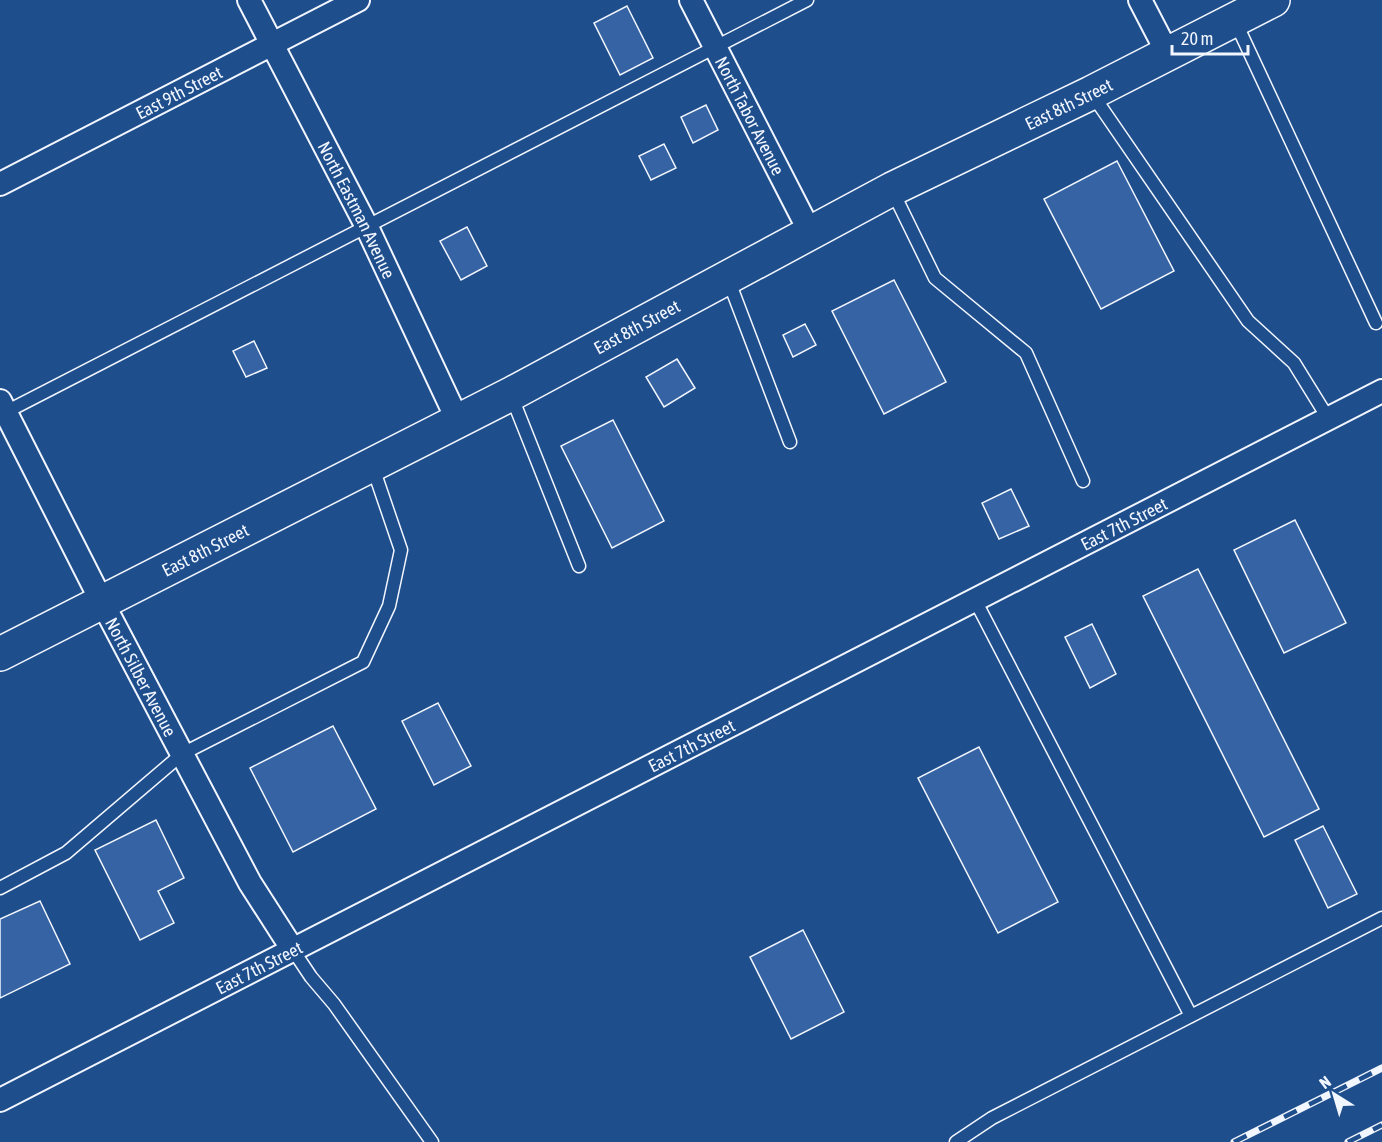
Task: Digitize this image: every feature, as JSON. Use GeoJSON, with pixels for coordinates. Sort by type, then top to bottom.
{"type":"FeatureCollection","features":[{"type":"Feature","properties":{"kind":"street","name":"North Eastman Avenue"},"geometry":{"type":"LineString","coordinates":[[249,0],[366,225],[458,421]]}},
{"type":"Feature","properties":{"kind":"street","name":"East 9th Street"},"geometry":{"type":"LineString","coordinates":[[0,184],[358,0]]}},
{"type":"Feature","properties":{"kind":"street","name":"North Tabor Avenue"},"geometry":{"type":"LineString","coordinates":[[691,0],[810,232]]}},
{"type":"Feature","properties":{"kind":"street"},"geometry":{"type":"LineString","coordinates":[[1140,0],[1168,54]]}},
{"type":"Feature","properties":{"kind":"street","name":"East 8th Street"},"geometry":{"type":"LineString","coordinates":[[0,654],[511,394],[892,189],[1091,93],[1273,0]]}},
{"type":"Feature","properties":{"kind":"street","name":"East 7th Street"},"geometry":{"type":"LineString","coordinates":[[0,1100],[1382,392]]}},
{"type":"Feature","properties":{"kind":"street","name":"North Silber Avenue"},"geometry":{"type":"LineString","coordinates":[[2,409],[250,883],[293,950]]}},
{"type":"Feature","properties":{"kind":"lane"},"geometry":{"type":"LineString","coordinates":[[2,409],[807,0]]}},
{"type":"Feature","properties":{"kind":"lane"},"geometry":{"type":"LineString","coordinates":[[1234,20],[1376,323]]}},
{"type":"Feature","properties":{"kind":"lane"},"geometry":{"type":"LineString","coordinates":[[1091,93],[1248,321],[1294,363],[1328,418]]}},
{"type":"Feature","properties":{"kind":"lane"},"geometry":{"type":"LineString","coordinates":[[892,189],[935,278],[1026,353],[1083,481]]}},
{"type":"Feature","properties":{"kind":"lane"},"geometry":{"type":"LineString","coordinates":[[728,278],[790,442]]}},
{"type":"Feature","properties":{"kind":"lane"},"geometry":{"type":"LineString","coordinates":[[511,394],[579,566]]}},
{"type":"Feature","properties":{"kind":"lane"},"geometry":{"type":"LineString","coordinates":[[0,888],[66,853],[182,754],[363,662],[388,606],[401,550],[372,464]]}},
{"type":"Feature","properties":{"kind":"lane"},"geometry":{"type":"LineString","coordinates":[[975,600],[1191,1016]]}},
{"type":"Feature","properties":{"kind":"lane"},"geometry":{"type":"LineString","coordinates":[[956,1142],[992,1118],[1382,918]]}},
{"type":"Feature","properties":{"kind":"lane"},"geometry":{"type":"LineString","coordinates":[[293,950],[310,977],[334,1004],[432,1142]]}},
{"type":"Feature","properties":{"kind":"building"},"geometry":{"type":"Polygon","coordinates":[[[627,6],[653,58],[620,75],[594,23],[627,6]]]}},
{"type":"Feature","properties":{"kind":"building"},"geometry":{"type":"Polygon","coordinates":[[[706,105],[718,130],[693,143],[681,117],[706,105]]]}},
{"type":"Feature","properties":{"kind":"building"},"geometry":{"type":"Polygon","coordinates":[[[664,144],[676,168],[651,180],[639,156],[664,144]]]}},
{"type":"Feature","properties":{"kind":"building"},"geometry":{"type":"Polygon","coordinates":[[[1117,161],[1174,271],[1101,309],[1044,199],[1117,161]]]}},
{"type":"Feature","properties":{"kind":"building"},"geometry":{"type":"Polygon","coordinates":[[[467,227],[487,266],[461,280],[440,241],[467,227]]]}},
{"type":"Feature","properties":{"kind":"building"},"geometry":{"type":"Polygon","coordinates":[[[894,280],[946,382],[884,414],[832,311],[894,280]]]}},
{"type":"Feature","properties":{"kind":"building"},"geometry":{"type":"Polygon","coordinates":[[[805,324],[816,345],[793,357],[783,335],[805,324]]]}},
{"type":"Feature","properties":{"kind":"building"},"geometry":{"type":"Polygon","coordinates":[[[254,341],[267,368],[246,377],[233,351],[254,341]]]}},
{"type":"Feature","properties":{"kind":"building"},"geometry":{"type":"Polygon","coordinates":[[[677,359],[695,388],[664,407],[646,377],[677,359]]]}},
{"type":"Feature","properties":{"kind":"building"},"geometry":{"type":"Polygon","coordinates":[[[613,420],[664,521],[612,548],[561,446],[613,420]]]}},
{"type":"Feature","properties":{"kind":"building"},"geometry":{"type":"Polygon","coordinates":[[[1011,489],[1029,526],[999,539],[982,503],[1011,489]]]}},
{"type":"Feature","properties":{"kind":"building"},"geometry":{"type":"Polygon","coordinates":[[[1295,520],[1346,623],[1284,653],[1234,550],[1295,520]]]}},
{"type":"Feature","properties":{"kind":"building"},"geometry":{"type":"Polygon","coordinates":[[[1198,569],[1319,809],[1264,837],[1143,596],[1198,569]]]}},
{"type":"Feature","properties":{"kind":"building"},"geometry":{"type":"Polygon","coordinates":[[[1092,624],[1116,674],[1090,688],[1065,637],[1092,624]]]}},
{"type":"Feature","properties":{"kind":"building"},"geometry":{"type":"Polygon","coordinates":[[[438,703],[471,766],[434,785],[402,721],[438,703]]]}},
{"type":"Feature","properties":{"kind":"building"},"geometry":{"type":"Polygon","coordinates":[[[333,726],[376,809],[293,852],[250,768],[333,726]]]}},
{"type":"Feature","properties":{"kind":"building"},"geometry":{"type":"Polygon","coordinates":[[[979,747],[1058,902],[998,933],[918,778],[979,747]]]}},
{"type":"Feature","properties":{"kind":"building"},"geometry":{"type":"Polygon","coordinates":[[[156,820],[184,878],[158,891],[174,923],[140,940],[95,850],[156,820]]]}},
{"type":"Feature","properties":{"kind":"building"},"geometry":{"type":"Polygon","coordinates":[[[1323,826],[1357,894],[1328,908],[1295,840],[1323,826]]]}},
{"type":"Feature","properties":{"kind":"building"},"geometry":{"type":"Polygon","coordinates":[[[40,901],[70,964],[0,998],[0,919],[40,901]]]}},
{"type":"Feature","properties":{"kind":"building"},"geometry":{"type":"Polygon","coordinates":[[[803,930],[844,1012],[791,1039],[750,957],[803,930]]]}},
{"type":"Feature","properties":{"kind":"railway"},"geometry":{"type":"LineString","coordinates":[[1234,1142],[1382,1068]]}},
{"type":"Feature","properties":{"kind":"railway"},"geometry":{"type":"LineString","coordinates":[[1348,1142],[1382,1125]]}}]}
